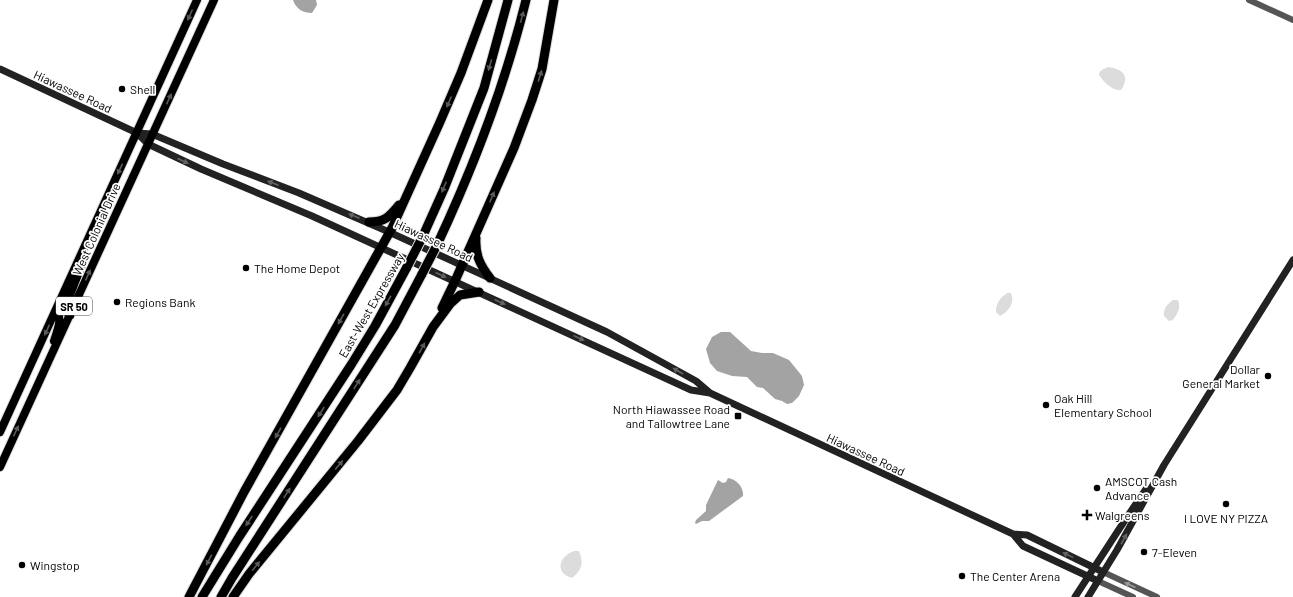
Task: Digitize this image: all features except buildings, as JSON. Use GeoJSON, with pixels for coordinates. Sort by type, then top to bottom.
{"type":"FeatureCollection","features":[{"type":"Feature","properties":{"kind":"highway","name":"West Colonial Drive"},"geometry":{"type":"LineString","coordinates":[[0,432],[197,0]]}},
{"type":"Feature","properties":{"kind":"highway","name":"West Colonial Drive"},"geometry":{"type":"LineString","coordinates":[[0,467],[208,13],[212,0]]}},
{"type":"Feature","properties":{"kind":"highway"},"geometry":{"type":"LineString","coordinates":[[189,597],[244,492],[389,232],[461,73],[488,0]]}},
{"type":"Feature","properties":{"kind":"highway","name":"East-West Expressway"},"geometry":{"type":"LineString","coordinates":[[202,597],[375,326],[422,238],[444,189],[484,88],[508,0]]}},
{"type":"Feature","properties":{"kind":"highway"},"geometry":{"type":"LineString","coordinates":[[221,597],[395,325],[437,245],[461,192],[502,86],[526,0]]}},
{"type":"Feature","properties":{"kind":"highway"},"geometry":{"type":"LineString","coordinates":[[233,597],[259,562],[358,441],[397,390],[433,327],[514,148],[542,70],[554,0]]}},
{"type":"Feature","properties":{"kind":"highway"},"geometry":{"type":"LineString","coordinates":[[369,222],[384,220],[405,198]]}},
{"type":"Feature","properties":{"kind":"highway"},"geometry":{"type":"LineString","coordinates":[[477,232],[476,252],[481,266],[490,278]]}},
{"type":"Feature","properties":{"kind":"highway"},"geometry":{"type":"LineString","coordinates":[[70,316],[66,311],[66,304],[87,253],[86,244]]}},
{"type":"Feature","properties":{"kind":"highway"},"geometry":{"type":"LineString","coordinates":[[433,327],[450,304],[460,295],[479,292]]}},
{"type":"Feature","properties":{"kind":"highway"},"geometry":{"type":"LineString","coordinates":[[49,359],[60,319],[56,310]]}},
{"type":"Feature","properties":{"kind":"main road","name":"Hiawassee Road"},"geometry":{"type":"LineString","coordinates":[[0,69],[137,133],[148,144],[200,169],[282,202],[690,390],[710,393]]}},
{"type":"Feature","properties":{"kind":"main road","name":"Hiawassee Road"},"geometry":{"type":"LineString","coordinates":[[137,133],[152,134],[369,222],[607,332],[696,381],[710,393],[1013,534],[1027,535],[1103,572]]}},
{"type":"Feature","properties":{"kind":"main road"},"geometry":{"type":"LineString","coordinates":[[1088,597],[1117,550],[1164,465],[1293,260]]}},
{"type":"Feature","properties":{"kind":"main road"},"geometry":{"type":"LineString","coordinates":[[1075,597],[1127,517],[1164,465]]}},
{"type":"Feature","properties":{"kind":"main road","name":"Hiawassee Road"},"geometry":{"type":"LineString","coordinates":[[1013,534],[1023,546],[1098,581]]}},
{"type":"Feature","properties":{"kind":"street"},"geometry":{"type":"LineString","coordinates":[[1250,0],[1293,20]]}},
{"type":"Feature","properties":{"kind":"street"},"geometry":{"type":"LineString","coordinates":[[1103,572],[1157,597]]}},
{"type":"Feature","properties":{"kind":"street"},"geometry":{"type":"LineString","coordinates":[[1098,581],[1133,597]]}},
{"type":"Feature","properties":{"kind":"shaded area"},"geometry":{"type":"Polygon","coordinates":[[[293,0],[316,0],[317,5],[312,13],[306,12],[300,10],[293,0]]]}},
{"type":"Feature","properties":{"kind":"shaded area"},"geometry":{"type":"Polygon","coordinates":[[[1108,67],[1117,69],[1124,74],[1125,80],[1121,90],[1111,88],[1099,75],[1101,71],[1108,67]]]}},
{"type":"Feature","properties":{"kind":"shaded area"},"geometry":{"type":"Polygon","coordinates":[[[1007,293],[1011,293],[1012,303],[1006,312],[1000,316],[996,312],[997,306],[1000,299],[1007,293]]]}},
{"type":"Feature","properties":{"kind":"shaded area"},"geometry":{"type":"Polygon","coordinates":[[[1173,300],[1178,300],[1179,308],[1178,313],[1173,320],[1169,321],[1164,316],[1164,311],[1173,300]]]}},
{"type":"Feature","properties":{"kind":"shaded area"},"geometry":{"type":"Polygon","coordinates":[[[721,332],[730,332],[751,351],[773,353],[789,360],[802,376],[804,385],[799,396],[792,403],[787,404],[775,399],[763,388],[757,387],[747,377],[732,376],[717,371],[710,363],[706,349],[712,337],[721,332]]]}},
{"type":"Feature","properties":{"kind":"shaded area"},"geometry":{"type":"Polygon","coordinates":[[[728,478],[739,484],[743,496],[709,521],[702,521],[696,524],[696,520],[706,511],[706,505],[718,480],[723,483],[726,482],[728,478]]]}},
{"type":"Feature","properties":{"kind":"shaded area"},"geometry":{"type":"Polygon","coordinates":[[[579,551],[582,563],[578,572],[572,578],[566,576],[561,569],[561,564],[562,560],[569,553],[579,551]]]}},
{"type":"Feature","properties":{"kind":"place","name":"Shell"},"geometry":{"type":"Point","coordinates":[122,89]}},
{"type":"Feature","properties":{"kind":"place","name":"The Home Depot"},"geometry":{"type":"Point","coordinates":[246,268]}},
{"type":"Feature","properties":{"kind":"place","name":"Regions Bank"},"geometry":{"type":"Point","coordinates":[117,302]}},
{"type":"Feature","properties":{"kind":"place","name":"Dollar General Market"},"geometry":{"type":"Point","coordinates":[1268,376]}},
{"type":"Feature","properties":{"kind":"place","name":"Oak Hill Elementary School"},"geometry":{"type":"Point","coordinates":[1046,405]}},
{"type":"Feature","properties":{"kind":"place","name":"North Hiawassee Road and Tallowtree Lane"},"geometry":{"type":"Point","coordinates":[738,416]}},
{"type":"Feature","properties":{"kind":"place","name":"AMSCOT Cash Advance"},"geometry":{"type":"Point","coordinates":[1097,488]}},
{"type":"Feature","properties":{"kind":"place","name":"I LOVE NY PIZZA"},"geometry":{"type":"Point","coordinates":[1226,504]}},
{"type":"Feature","properties":{"kind":"place","name":"Walgreens"},"geometry":{"type":"Point","coordinates":[1087,515]}},
{"type":"Feature","properties":{"kind":"place","name":"7-Eleven"},"geometry":{"type":"Point","coordinates":[1144,552]}},
{"type":"Feature","properties":{"kind":"place","name":"Wingstop"},"geometry":{"type":"Point","coordinates":[22,565]}},
{"type":"Feature","properties":{"kind":"place","name":"The Center Arena"},"geometry":{"type":"Point","coordinates":[962,576]}}]}
